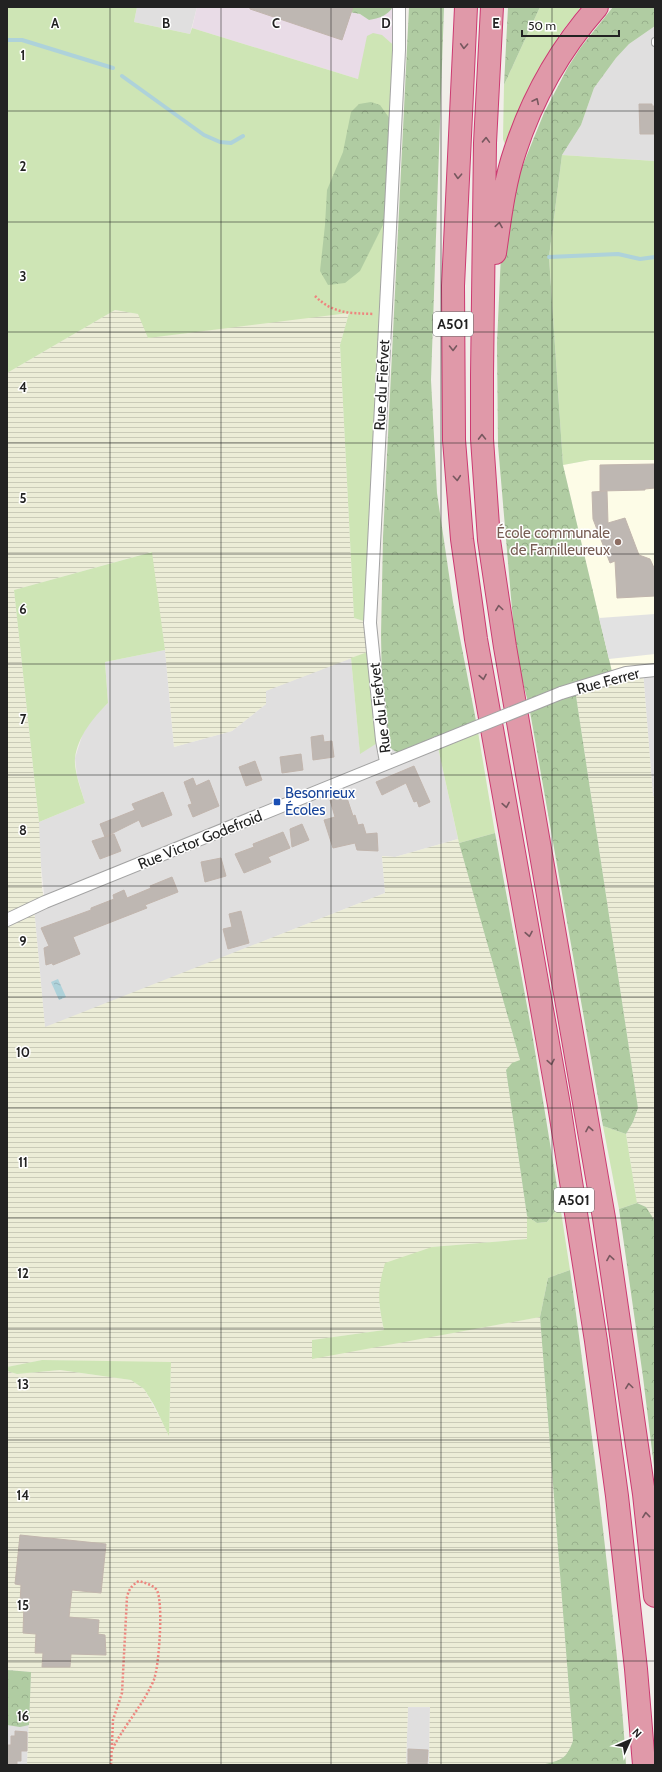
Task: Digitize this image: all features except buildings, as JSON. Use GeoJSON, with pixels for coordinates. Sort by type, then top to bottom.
{"type":"FeatureCollection","features":[{"type":"Feature","properties":{"kind":"highway","name":"A501"},"geometry":{"type":"LineString","coordinates":[[466,7],[453,286],[454,440],[462,538],[476,639],[559,1105],[596,1341],[620,1519],[636,1669],[644,1765]]}},
{"type":"Feature","properties":{"kind":"highway","name":"A501"},"geometry":{"type":"LineString","coordinates":[[492,7],[485,143],[482,375],[482,439],[489,540],[505,647],[604,1218],[644,1494],[655,1596]]}},
{"type":"Feature","properties":{"kind":"highway"},"geometry":{"type":"LineString","coordinates":[[482,375],[495,254],[504,197],[514,152],[533,106],[558,60],[596,7]]}},
{"type":"Feature","properties":{"kind":"street","name":"Rue du Fiefvet"},"geometry":{"type":"LineString","coordinates":[[386,762],[382,740],[370,623],[399,50],[399,7]]}},
{"type":"Feature","properties":{"kind":"street","name":"Rue Ferrer"},"geometry":{"type":"LineString","coordinates":[[437,742],[561,693],[626,673],[655,670]]}},
{"type":"Feature","properties":{"kind":"street","name":"Rue Victor Godefroid"},"geometry":{"type":"LineString","coordinates":[[7,920],[45,902],[437,742]]}},
{"type":"Feature","properties":{"kind":"path"},"geometry":{"type":"LineString","coordinates":[[315,296],[324,305],[340,311],[349,313],[385,314]]}},
{"type":"Feature","properties":{"kind":"path"},"geometry":{"type":"LineString","coordinates":[[111,1765],[113,1720],[122,1693],[127,1597],[129,1590],[139,1581],[149,1584],[156,1589],[160,1598],[161,1616],[155,1675],[150,1690],[117,1739],[112,1750]]}},
{"type":"Feature","properties":{"kind":"shaded area"},"geometry":{"type":"Polygon","coordinates":[[[137,7],[197,7],[190,34],[134,22],[137,7]]]}},
{"type":"Feature","properties":{"kind":"shaded area"},"geometry":{"type":"Polygon","coordinates":[[[197,7],[324,7],[360,14],[369,20],[393,7],[399,50],[387,40],[358,79],[192,28],[197,7]]]}},
{"type":"Feature","properties":{"kind":"shaded area"},"geometry":{"type":"Polygon","coordinates":[[[655,26],[655,161],[562,155],[581,125],[594,88],[616,58],[629,44],[655,26]]]}},
{"type":"Feature","properties":{"kind":"shaded area"},"geometry":{"type":"Polygon","coordinates":[[[115,310],[138,314],[349,313],[340,345],[354,618],[370,623],[373,650],[266,691],[266,704],[232,731],[174,747],[165,650],[151,552],[14,590],[39,822],[42,889],[45,902],[34,908],[45,1027],[385,893],[382,856],[395,857],[458,839],[520,1060],[506,1070],[527,1216],[527,1239],[432,1247],[379,1304],[384,1330],[312,1340],[312,1358],[540,1317],[573,1741],[568,1754],[558,1761],[542,1765],[429,1765],[430,1707],[408,1707],[406,1765],[27,1765],[31,1672],[7,1670],[7,1371],[17,1374],[60,1370],[131,1380],[144,1389],[169,1434],[171,1363],[42,1360],[7,1367],[7,373],[115,310]]]}},
{"type":"Feature","properties":{"kind":"shaded area","name":"École communale de Familleureux"},"geometry":{"type":"Polygon","coordinates":[[[590,460],[655,460],[655,670],[613,676],[563,465],[590,460]]]}},
{"type":"Feature","properties":{"kind":"shaded area"},"geometry":{"type":"Polygon","coordinates":[[[655,614],[655,654],[609,659],[599,618],[655,614]]]}},
{"type":"Feature","properties":{"kind":"shaded area"},"geometry":{"type":"Polygon","coordinates":[[[165,650],[174,747],[232,731],[266,704],[265,691],[351,658],[360,753],[382,740],[393,750],[411,753],[437,743],[458,839],[395,857],[382,856],[385,893],[45,1028],[34,907],[45,902],[39,848],[39,822],[85,803],[77,776],[75,758],[83,733],[93,717],[108,703],[105,662],[165,650]]]}},
{"type":"Feature","properties":{"kind":"shaded area"},"geometry":{"type":"Polygon","coordinates":[[[655,670],[655,796],[653,796],[643,671],[655,670]]]}},
{"type":"Feature","properties":{"kind":"shaded area"},"geometry":{"type":"Polygon","coordinates":[[[643,671],[653,796],[655,796],[655,1221],[646,1207],[637,1203],[626,1134],[633,1122],[638,1108],[575,689],[643,671]]]}},
{"type":"Feature","properties":{"kind":"shaded area"},"geometry":{"type":"Polygon","coordinates":[[[7,1670],[31,1672],[27,1765],[7,1765],[7,1670]]]}},
{"type":"Feature","properties":{"kind":"shaded area"},"geometry":{"type":"Polygon","coordinates":[[[408,1707],[430,1707],[429,1765],[406,1765],[408,1707]]]}},
{"type":"Feature","properties":{"kind":"green space"},"geometry":{"type":"Polygon","coordinates":[[[7,7],[137,7],[134,22],[190,34],[192,28],[358,79],[367,36],[373,33],[382,35],[399,50],[370,623],[354,618],[340,345],[349,313],[148,338],[138,314],[115,310],[7,373],[7,7]]]}},
{"type":"Feature","properties":{"kind":"green space"},"geometry":{"type":"Polygon","coordinates":[[[324,7],[393,7],[388,13],[369,20],[360,14],[324,7]]]}},
{"type":"Feature","properties":{"kind":"green space"},"geometry":{"type":"Polygon","coordinates":[[[409,7],[444,7],[431,380],[437,493],[453,602],[477,726],[414,751],[397,752],[383,740],[381,635],[383,537],[409,7]]]}},
{"type":"Feature","properties":{"kind":"green space"},"geometry":{"type":"Polygon","coordinates":[[[508,7],[540,7],[504,85],[508,7]]]}},
{"type":"Feature","properties":{"kind":"green space"},"geometry":{"type":"Polygon","coordinates":[[[540,7],[581,7],[559,35],[526,98],[506,147],[503,139],[504,85],[540,7]]]}},
{"type":"Feature","properties":{"kind":"green space"},"geometry":{"type":"Polygon","coordinates":[[[613,7],[655,7],[655,26],[629,44],[616,58],[594,88],[581,125],[562,155],[549,257],[563,465],[613,676],[575,689],[638,1108],[633,1122],[626,1134],[603,1126],[529,706],[516,656],[498,445],[497,343],[501,254],[516,182],[544,113],[568,67],[581,47],[613,7]]]}},
{"type":"Feature","properties":{"kind":"green space"},"geometry":{"type":"Polygon","coordinates":[[[371,102],[380,105],[390,119],[391,209],[360,271],[345,283],[328,285],[320,271],[327,190],[343,152],[351,112],[359,104],[371,102]]]}},
{"type":"Feature","properties":{"kind":"green space"},"geometry":{"type":"Polygon","coordinates":[[[562,155],[655,161],[655,460],[590,460],[563,465],[549,257],[562,155]]]}},
{"type":"Feature","properties":{"kind":"green space"},"geometry":{"type":"Polygon","coordinates":[[[152,552],[165,650],[105,662],[108,703],[87,728],[79,742],[75,758],[77,775],[85,803],[39,822],[14,590],[152,552]]]}},
{"type":"Feature","properties":{"kind":"green space"},"geometry":{"type":"Polygon","coordinates":[[[373,650],[382,740],[360,754],[351,658],[373,650]]]}},
{"type":"Feature","properties":{"kind":"green space"},"geometry":{"type":"Polygon","coordinates":[[[477,726],[495,833],[459,843],[437,743],[477,726]]]}},
{"type":"Feature","properties":{"kind":"green space"},"geometry":{"type":"Polygon","coordinates":[[[495,833],[532,1033],[560,1205],[547,1222],[537,1223],[527,1216],[506,1070],[512,1063],[520,1060],[459,843],[495,833]]]}},
{"type":"Feature","properties":{"kind":"green space"},"geometry":{"type":"Polygon","coordinates":[[[603,1126],[626,1134],[637,1203],[619,1209],[603,1126]]]}},
{"type":"Feature","properties":{"kind":"green space"},"geometry":{"type":"Polygon","coordinates":[[[637,1203],[646,1207],[655,1221],[655,1475],[643,1377],[619,1209],[637,1203]]]}},
{"type":"Feature","properties":{"kind":"green space"},"geometry":{"type":"Polygon","coordinates":[[[560,1205],[570,1270],[548,1278],[540,1317],[312,1359],[312,1340],[384,1330],[380,1312],[379,1296],[385,1263],[432,1247],[527,1239],[527,1216],[537,1223],[547,1222],[560,1205]]]}},
{"type":"Feature","properties":{"kind":"green space"},"geometry":{"type":"Polygon","coordinates":[[[570,1270],[605,1551],[619,1678],[626,1765],[542,1765],[554,1762],[565,1756],[573,1741],[540,1317],[548,1278],[570,1270]]]}},
{"type":"Feature","properties":{"kind":"green space"},"geometry":{"type":"Polygon","coordinates":[[[42,1360],[171,1362],[169,1436],[154,1405],[144,1389],[131,1380],[60,1370],[17,1374],[7,1371],[7,1367],[42,1360]]]}},
{"type":"Feature","properties":{"kind":"green space"},"geometry":{"type":"Polygon","coordinates":[[[7,1670],[31,1672],[29,1725],[20,1727],[7,1725],[7,1670]]]}},
{"type":"Feature","properties":{"kind":"water"},"geometry":{"type":"Polygon","coordinates":[[[58,979],[66,997],[59,1000],[51,982],[58,979]]]}},
{"type":"Feature","properties":{"kind":"waterway"},"geometry":{"type":"LineString","coordinates":[[7,40],[22,40],[113,68]]}},
{"type":"Feature","properties":{"kind":"waterway"},"geometry":{"type":"LineString","coordinates":[[122,76],[204,135],[220,142],[231,143],[243,136]]}},
{"type":"Feature","properties":{"kind":"waterway"},"geometry":{"type":"LineString","coordinates":[[549,257],[618,254],[640,259],[655,257]]}},
{"type":"Feature","properties":{"kind":"place","name":"École communale de Familleureux"},"geometry":{"type":"Point","coordinates":[618,542]}},
{"type":"Feature","properties":{"kind":"place","name":"Besonrieux Écoles"},"geometry":{"type":"Point","coordinates":[277,802]}}]}
